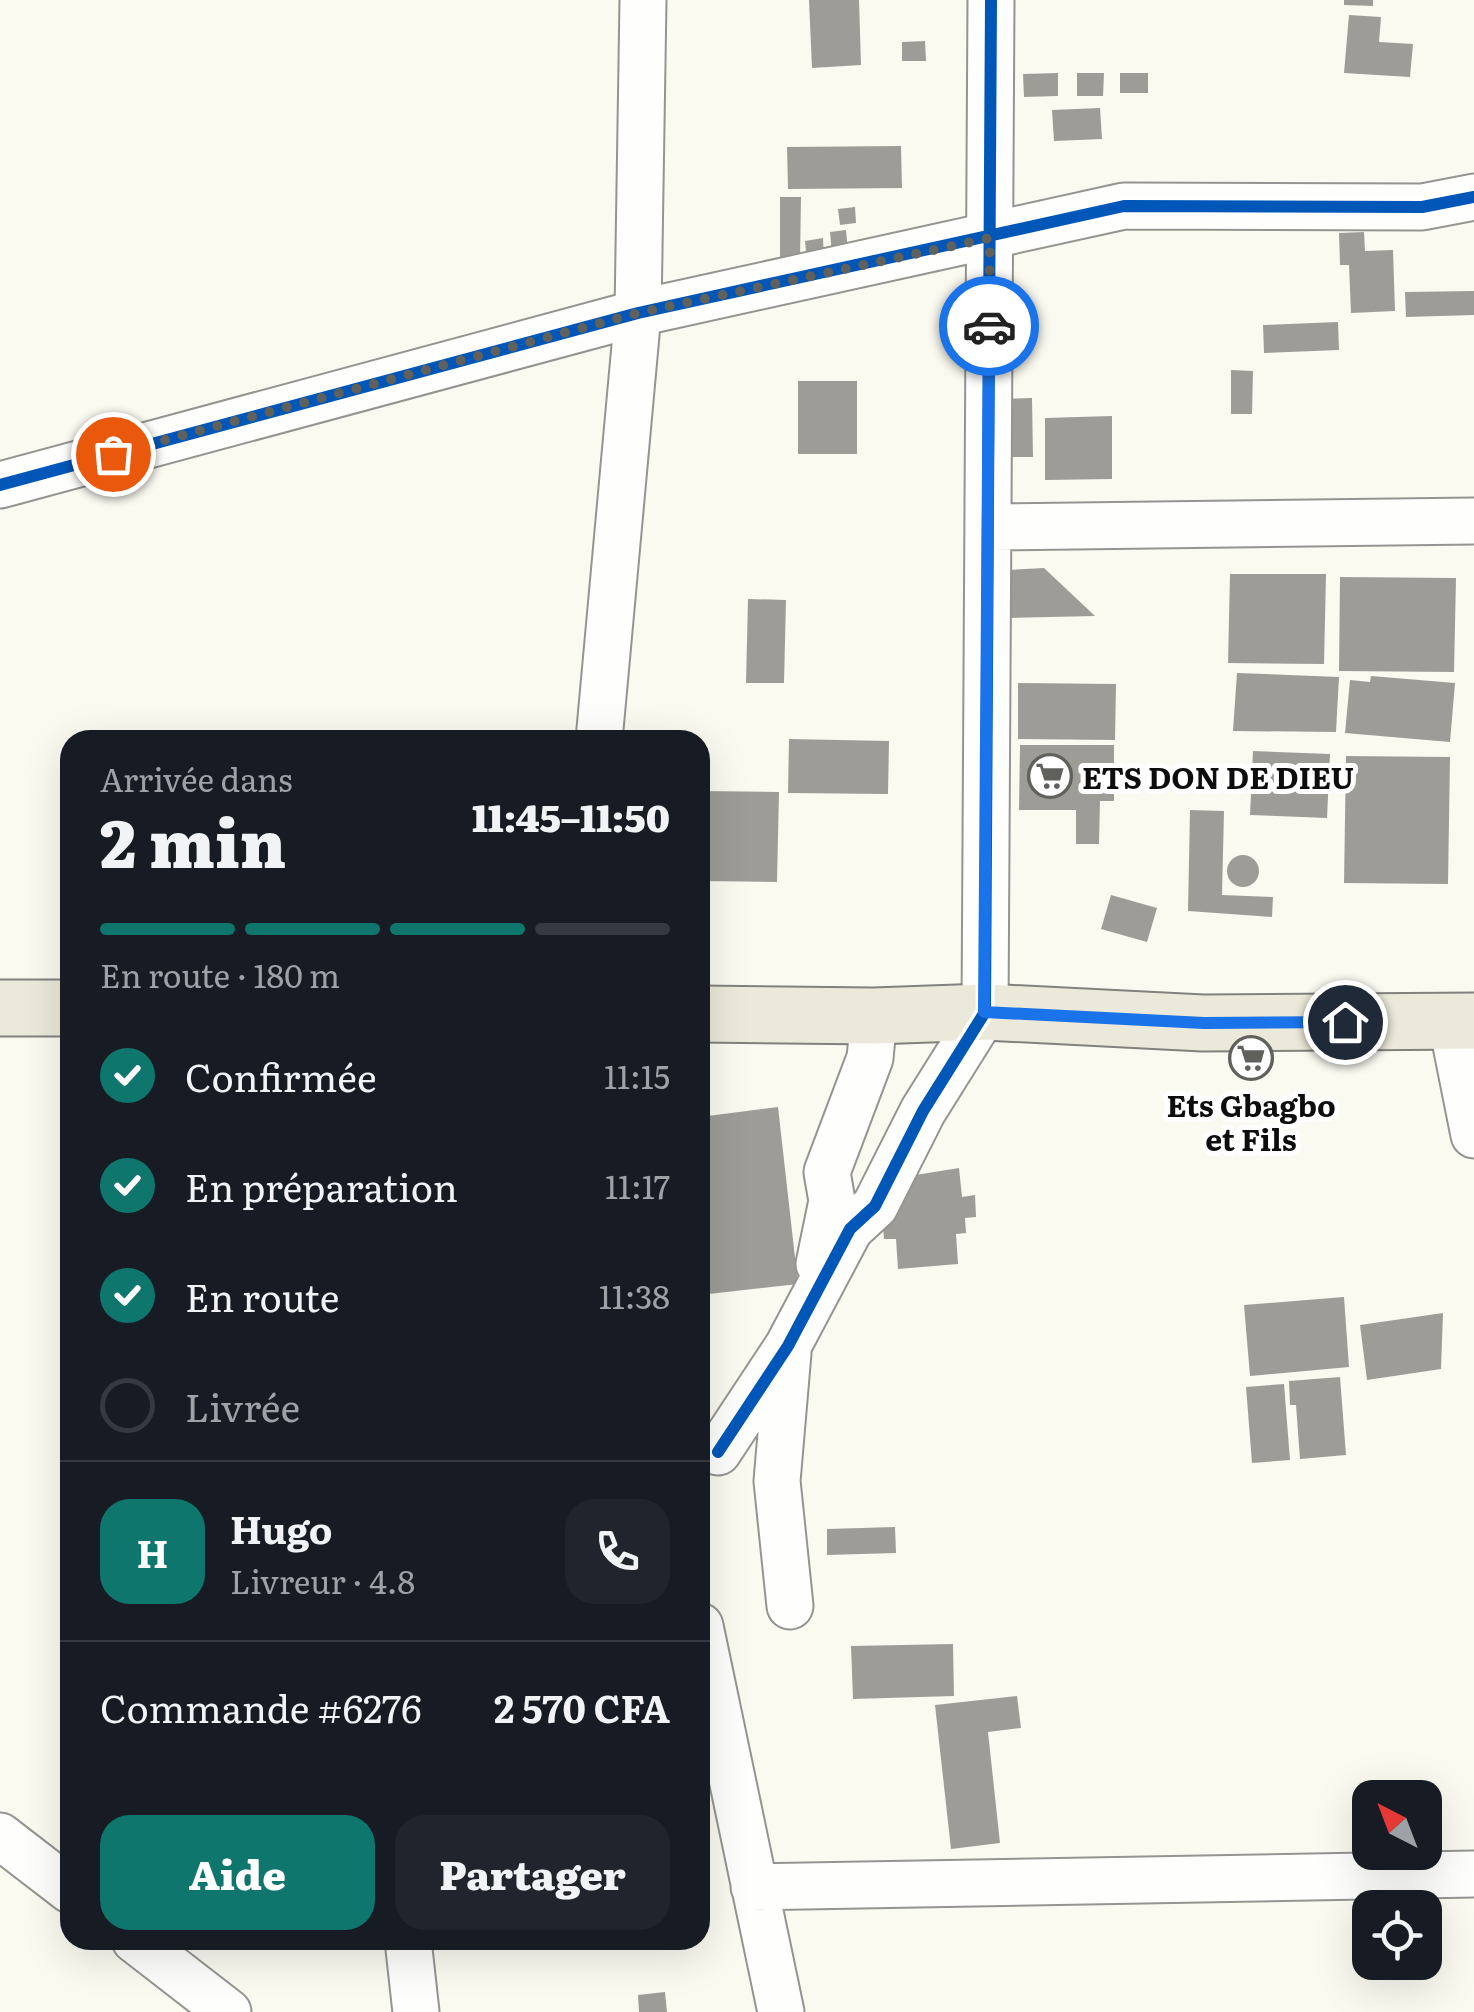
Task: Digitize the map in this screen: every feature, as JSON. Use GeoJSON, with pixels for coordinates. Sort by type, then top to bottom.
{"type":"FeatureCollection","features":[{"type":"Feature","properties":{"kind":"main road"},"geometry":{"type":"LineString","coordinates":[[0,1008],[60,1008]]}},
{"type":"Feature","properties":{"kind":"main road"},"geometry":{"type":"LineString","coordinates":[[710,1014],[874,1016],[984,1012],[1204,1023],[1462,1020]]}},
{"type":"Feature","properties":{"kind":"street"},"geometry":{"type":"LineString","coordinates":[[600,730],[638,313],[643,0]]}},
{"type":"Feature","properties":{"kind":"street"},"geometry":{"type":"LineString","coordinates":[[710,1449],[788,1346],[850,1230],[875,1206],[923,1110],[984,1012],[991,0]]}},
{"type":"Feature","properties":{"kind":"street"},"geometry":{"type":"LineString","coordinates":[[0,485],[638,313],[1124,206],[1422,206],[1474,197]]}},
{"type":"Feature","properties":{"kind":"street"},"geometry":{"type":"LineString","coordinates":[[988,527],[1474,521]]}},
{"type":"Feature","properties":{"kind":"street"},"geometry":{"type":"LineString","coordinates":[[790,1606],[777,1481],[788,1346],[819,1264],[832,1201],[828,1172],[870,1058],[874,1016]]}},
{"type":"Feature","properties":{"kind":"street"},"geometry":{"type":"LineString","coordinates":[[1462,1020],[1474,1135]]}},
{"type":"Feature","properties":{"kind":"street"},"geometry":{"type":"LineString","coordinates":[[710,1450],[739,1455],[777,1481]]}},
{"type":"Feature","properties":{"kind":"street"},"geometry":{"type":"LineString","coordinates":[[710,1674],[781,2012]]}},
{"type":"Feature","properties":{"kind":"street"},"geometry":{"type":"LineString","coordinates":[[0,1836],[60,1882]]}},
{"type":"Feature","properties":{"kind":"street"},"geometry":{"type":"LineString","coordinates":[[754,1887],[1474,1874]]}},
{"type":"Feature","properties":{"kind":"street"},"geometry":{"type":"LineString","coordinates":[[148,1950],[228,2012]]}},
{"type":"Feature","properties":{"kind":"street"},"geometry":{"type":"LineString","coordinates":[[409,1950],[416,2012]]}},
{"type":"Feature","properties":{"kind":"building"},"geometry":{"type":"Polygon","coordinates":[[[809,0],[859,0],[861,65],[812,68],[809,0]]]}},
{"type":"Feature","properties":{"kind":"building"},"geometry":{"type":"Polygon","coordinates":[[[1344,0],[1373,0],[1373,6],[1344,5],[1344,0]]]}},
{"type":"Feature","properties":{"kind":"building"},"geometry":{"type":"Polygon","coordinates":[[[1349,15],[1381,17],[1379,42],[1413,44],[1410,77],[1344,73],[1349,15]]]}},
{"type":"Feature","properties":{"kind":"building"},"geometry":{"type":"Polygon","coordinates":[[[925,41],[926,61],[902,61],[902,42],[925,41]]]}},
{"type":"Feature","properties":{"kind":"building"},"geometry":{"type":"Polygon","coordinates":[[[1058,73],[1058,96],[1024,97],[1023,74],[1058,73]]]}},
{"type":"Feature","properties":{"kind":"building"},"geometry":{"type":"Polygon","coordinates":[[[1077,73],[1104,73],[1103,96],[1077,96],[1077,73]]]}},
{"type":"Feature","properties":{"kind":"building"},"geometry":{"type":"Polygon","coordinates":[[[1120,73],[1148,73],[1148,93],[1120,93],[1120,73]]]}},
{"type":"Feature","properties":{"kind":"building"},"geometry":{"type":"Polygon","coordinates":[[[1100,108],[1102,139],[1054,141],[1052,110],[1100,108]]]}},
{"type":"Feature","properties":{"kind":"building"},"geometry":{"type":"Polygon","coordinates":[[[901,146],[902,188],[788,189],[787,147],[901,146]]]}},
{"type":"Feature","properties":{"kind":"building"},"geometry":{"type":"Polygon","coordinates":[[[780,197],[801,197],[800,262],[780,262],[780,197]]]}},
{"type":"Feature","properties":{"kind":"building"},"geometry":{"type":"Polygon","coordinates":[[[855,207],[856,223],[840,225],[838,209],[855,207]]]}},
{"type":"Feature","properties":{"kind":"building"},"geometry":{"type":"Polygon","coordinates":[[[846,230],[848,252],[832,254],[830,232],[846,230]]]}},
{"type":"Feature","properties":{"kind":"building"},"geometry":{"type":"Polygon","coordinates":[[[1364,232],[1365,251],[1393,250],[1395,311],[1351,313],[1349,265],[1340,265],[1339,233],[1364,232]]]}},
{"type":"Feature","properties":{"kind":"building"},"geometry":{"type":"Polygon","coordinates":[[[823,238],[824,261],[807,263],[805,241],[823,238]]]}},
{"type":"Feature","properties":{"kind":"building"},"geometry":{"type":"Polygon","coordinates":[[[1474,291],[1474,315],[1406,317],[1405,292],[1474,291]]]}},
{"type":"Feature","properties":{"kind":"building"},"geometry":{"type":"Polygon","coordinates":[[[1338,322],[1339,350],[1264,353],[1263,325],[1338,322]]]}},
{"type":"Feature","properties":{"kind":"building"},"geometry":{"type":"Polygon","coordinates":[[[1231,370],[1253,371],[1252,414],[1231,414],[1231,370]]]}},
{"type":"Feature","properties":{"kind":"building"},"geometry":{"type":"Polygon","coordinates":[[[798,381],[857,381],[857,454],[798,454],[798,381]]]}},
{"type":"Feature","properties":{"kind":"building"},"geometry":{"type":"Polygon","coordinates":[[[1032,398],[1033,457],[999,457],[998,399],[1032,398]]]}},
{"type":"Feature","properties":{"kind":"building"},"geometry":{"type":"Polygon","coordinates":[[[1112,416],[1112,479],[1045,480],[1045,418],[1112,416]]]}},
{"type":"Feature","properties":{"kind":"building"},"geometry":{"type":"Polygon","coordinates":[[[1044,568],[1095,616],[1009,618],[1007,570],[1044,568]]]}},
{"type":"Feature","properties":{"kind":"building"},"geometry":{"type":"Polygon","coordinates":[[[1230,574],[1326,574],[1324,664],[1228,663],[1230,574]]]}},
{"type":"Feature","properties":{"kind":"building"},"geometry":{"type":"Polygon","coordinates":[[[1340,577],[1456,578],[1454,672],[1339,671],[1340,577]]]}},
{"type":"Feature","properties":{"kind":"building"},"geometry":{"type":"Polygon","coordinates":[[[748,599],[786,600],[784,683],[746,683],[748,599]]]}},
{"type":"Feature","properties":{"kind":"building"},"geometry":{"type":"Polygon","coordinates":[[[1237,673],[1339,677],[1336,732],[1233,731],[1237,673]]]}},
{"type":"Feature","properties":{"kind":"building"},"geometry":{"type":"Polygon","coordinates":[[[1371,676],[1455,683],[1450,742],[1345,733],[1350,680],[1370,682],[1371,676]]]}},
{"type":"Feature","properties":{"kind":"building"},"geometry":{"type":"Polygon","coordinates":[[[1018,683],[1116,684],[1115,740],[1018,739],[1018,683]]]}},
{"type":"Feature","properties":{"kind":"building"},"geometry":{"type":"Polygon","coordinates":[[[789,739],[889,741],[888,794],[788,793],[789,739]]]}},
{"type":"Feature","properties":{"kind":"building"},"geometry":{"type":"Polygon","coordinates":[[[1020,745],[1114,745],[1114,801],[1100,801],[1099,844],[1076,844],[1076,810],[1019,810],[1020,745]]]}},
{"type":"Feature","properties":{"kind":"building"},"geometry":{"type":"Polygon","coordinates":[[[1253,751],[1330,754],[1327,818],[1250,815],[1253,751]]]}},
{"type":"Feature","properties":{"kind":"building"},"geometry":{"type":"Polygon","coordinates":[[[1346,756],[1450,757],[1448,884],[1344,883],[1346,756]]]}},
{"type":"Feature","properties":{"kind":"building"},"geometry":{"type":"Polygon","coordinates":[[[710,791],[779,792],[777,882],[710,881],[710,791]]]}},
{"type":"Feature","properties":{"kind":"building"},"geometry":{"type":"Polygon","coordinates":[[[1190,810],[1224,811],[1222,895],[1273,897],[1272,917],[1188,911],[1190,810]]]}},
{"type":"Feature","properties":{"kind":"building"},"geometry":{"type":"Polygon","coordinates":[[[1243,855],[1255,859],[1259,871],[1255,883],[1243,887],[1231,883],[1227,871],[1231,859],[1243,855]]]}},
{"type":"Feature","properties":{"kind":"building"},"geometry":{"type":"Polygon","coordinates":[[[1111,895],[1157,908],[1147,942],[1101,929],[1111,895]]]}},
{"type":"Feature","properties":{"kind":"building"},"geometry":{"type":"Polygon","coordinates":[[[778,1107],[798,1284],[710,1294],[710,1116],[778,1107]]]}},
{"type":"Feature","properties":{"kind":"building"},"geometry":{"type":"Polygon","coordinates":[[[959,1168],[962,1197],[975,1195],[976,1217],[965,1218],[966,1233],[956,1234],[958,1264],[898,1269],[896,1239],[884,1239],[882,1214],[897,1178],[959,1168]]]}},
{"type":"Feature","properties":{"kind":"building"},"geometry":{"type":"Polygon","coordinates":[[[1344,1297],[1349,1367],[1250,1376],[1244,1305],[1344,1297]]]}},
{"type":"Feature","properties":{"kind":"building"},"geometry":{"type":"Polygon","coordinates":[[[1443,1313],[1441,1369],[1367,1380],[1360,1325],[1443,1313]]]}},
{"type":"Feature","properties":{"kind":"building"},"geometry":{"type":"Polygon","coordinates":[[[1340,1377],[1346,1455],[1300,1459],[1296,1405],[1290,1405],[1289,1381],[1340,1377]]]}},
{"type":"Feature","properties":{"kind":"building"},"geometry":{"type":"Polygon","coordinates":[[[1284,1384],[1290,1460],[1252,1463],[1246,1387],[1284,1384]]]}},
{"type":"Feature","properties":{"kind":"building"},"geometry":{"type":"Polygon","coordinates":[[[895,1527],[896,1553],[827,1555],[827,1529],[895,1527]]]}},
{"type":"Feature","properties":{"kind":"building"},"geometry":{"type":"Polygon","coordinates":[[[953,1644],[954,1696],[853,1699],[851,1646],[953,1644]]]}},
{"type":"Feature","properties":{"kind":"building"},"geometry":{"type":"Polygon","coordinates":[[[1017,1696],[1021,1728],[988,1732],[1000,1843],[951,1849],[935,1705],[1017,1696]]]}},
{"type":"Feature","properties":{"kind":"building"},"geometry":{"type":"Polygon","coordinates":[[[665,1992],[667,2012],[639,2012],[638,1995],[665,1992]]]}},
{"type":"Feature","properties":{"kind":"cycle path"},"geometry":{"type":"LineString","coordinates":[[718,1452],[788,1346],[850,1229],[875,1206],[923,1111],[985,1012],[991,0]]}},
{"type":"Feature","properties":{"kind":"cycle path"},"geometry":{"type":"LineString","coordinates":[[0,485],[638,313],[1124,206],[1422,207],[1474,197]]}},
{"type":"Feature","properties":{"kind":"way so far"},"geometry":{"type":"LineString","coordinates":[[113,454],[638,313],[990,238],[989,326]]}},
{"type":"Feature","properties":{"kind":"place","name":"ETS DON DE DIEU"},"geometry":{"type":"Point","coordinates":[1050,776]}},
{"type":"Feature","properties":{"kind":"place","name":"Ets Gbagbo et Fils"},"geometry":{"type":"Point","coordinates":[1251,1058]}},
{"type":"Feature","properties":{"kind":"route"},"geometry":{"type":"LineString","coordinates":[[989,326],[984,1012],[1204,1023],[1345,1022]]}}]}
